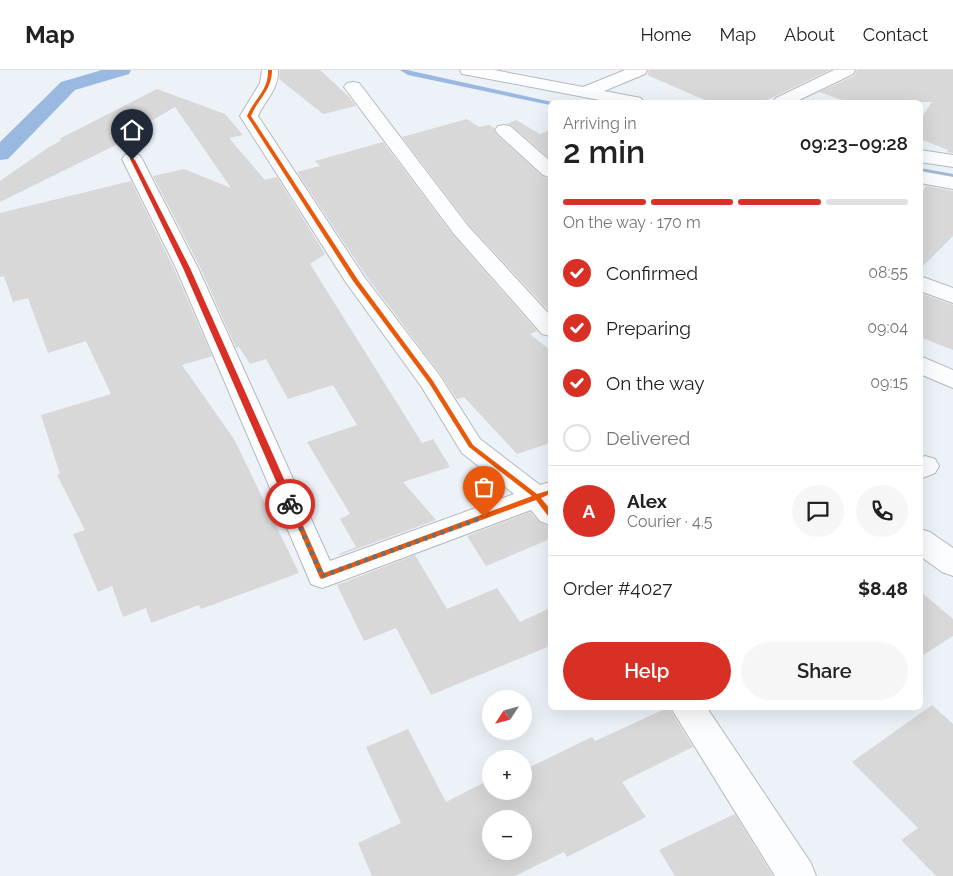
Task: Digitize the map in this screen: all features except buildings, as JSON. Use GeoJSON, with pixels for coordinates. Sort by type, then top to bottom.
{"type":"FeatureCollection","features":[{"type":"Feature","properties":{"kind":"street"},"geometry":{"type":"LineString","coordinates":[[270,70],[266,91],[252,107],[249,116],[356,281],[431,382],[471,446],[546,501]]}},
{"type":"Feature","properties":{"kind":"street"},"geometry":{"type":"LineString","coordinates":[[468,70],[625,100]]}},
{"type":"Feature","properties":{"kind":"street"},"geometry":{"type":"LineString","coordinates":[[586,92],[639,70]]}},
{"type":"Feature","properties":{"kind":"street"},"geometry":{"type":"LineString","coordinates":[[786,100],[847,70]]}},
{"type":"Feature","properties":{"kind":"street"},"geometry":{"type":"LineString","coordinates":[[538,84],[564,74]]}},
{"type":"Feature","properties":{"kind":"street"},"geometry":{"type":"LineString","coordinates":[[353,87],[461,230],[548,327]]}},
{"type":"Feature","properties":{"kind":"street"},"geometry":{"type":"LineString","coordinates":[[504,130],[548,170]]}},
{"type":"Feature","properties":{"kind":"street"},"geometry":{"type":"LineString","coordinates":[[923,156],[953,161]]}},
{"type":"Feature","properties":{"kind":"street"},"geometry":{"type":"LineString","coordinates":[[132,160],[187,268],[322,576],[546,501]]}},
{"type":"Feature","properties":{"kind":"street"},"geometry":{"type":"LineString","coordinates":[[923,178],[953,183]]}},
{"type":"Feature","properties":{"kind":"street"},"geometry":{"type":"LineString","coordinates":[[923,284],[953,296]]}},
{"type":"Feature","properties":{"kind":"street"},"geometry":{"type":"LineString","coordinates":[[923,365],[953,380]]}},
{"type":"Feature","properties":{"kind":"street"},"geometry":{"type":"LineString","coordinates":[[923,542],[953,564]]}},
{"type":"Feature","properties":{"kind":"street"},"geometry":{"type":"LineString","coordinates":[[689,710],[797,876]]}},
{"type":"Feature","properties":{"kind":"waterway"},"geometry":{"type":"LineString","coordinates":[[0,154],[68,86],[122,70]]}},
{"type":"Feature","properties":{"kind":"waterway"},"geometry":{"type":"LineString","coordinates":[[403,70],[408,73],[548,103]]}},
{"type":"Feature","properties":{"kind":"waterway"},"geometry":{"type":"LineString","coordinates":[[923,171],[953,176]]}},
{"type":"Feature","properties":{"kind":"cycle path"},"geometry":{"type":"LineString","coordinates":[[270,70],[269,83],[249,116],[356,281],[431,382],[471,446],[538,498],[548,511]]}},
{"type":"Feature","properties":{"kind":"cycle path"},"geometry":{"type":"LineString","coordinates":[[132,159],[187,268],[322,576],[548,493]]}},
{"type":"Feature","properties":{"kind":"way so far"},"geometry":{"type":"LineString","coordinates":[[290,504],[322,576],[484,517]]}},
{"type":"Feature","properties":{"kind":"route"},"geometry":{"type":"LineString","coordinates":[[132,160],[187,268],[290,504]]}}]}
